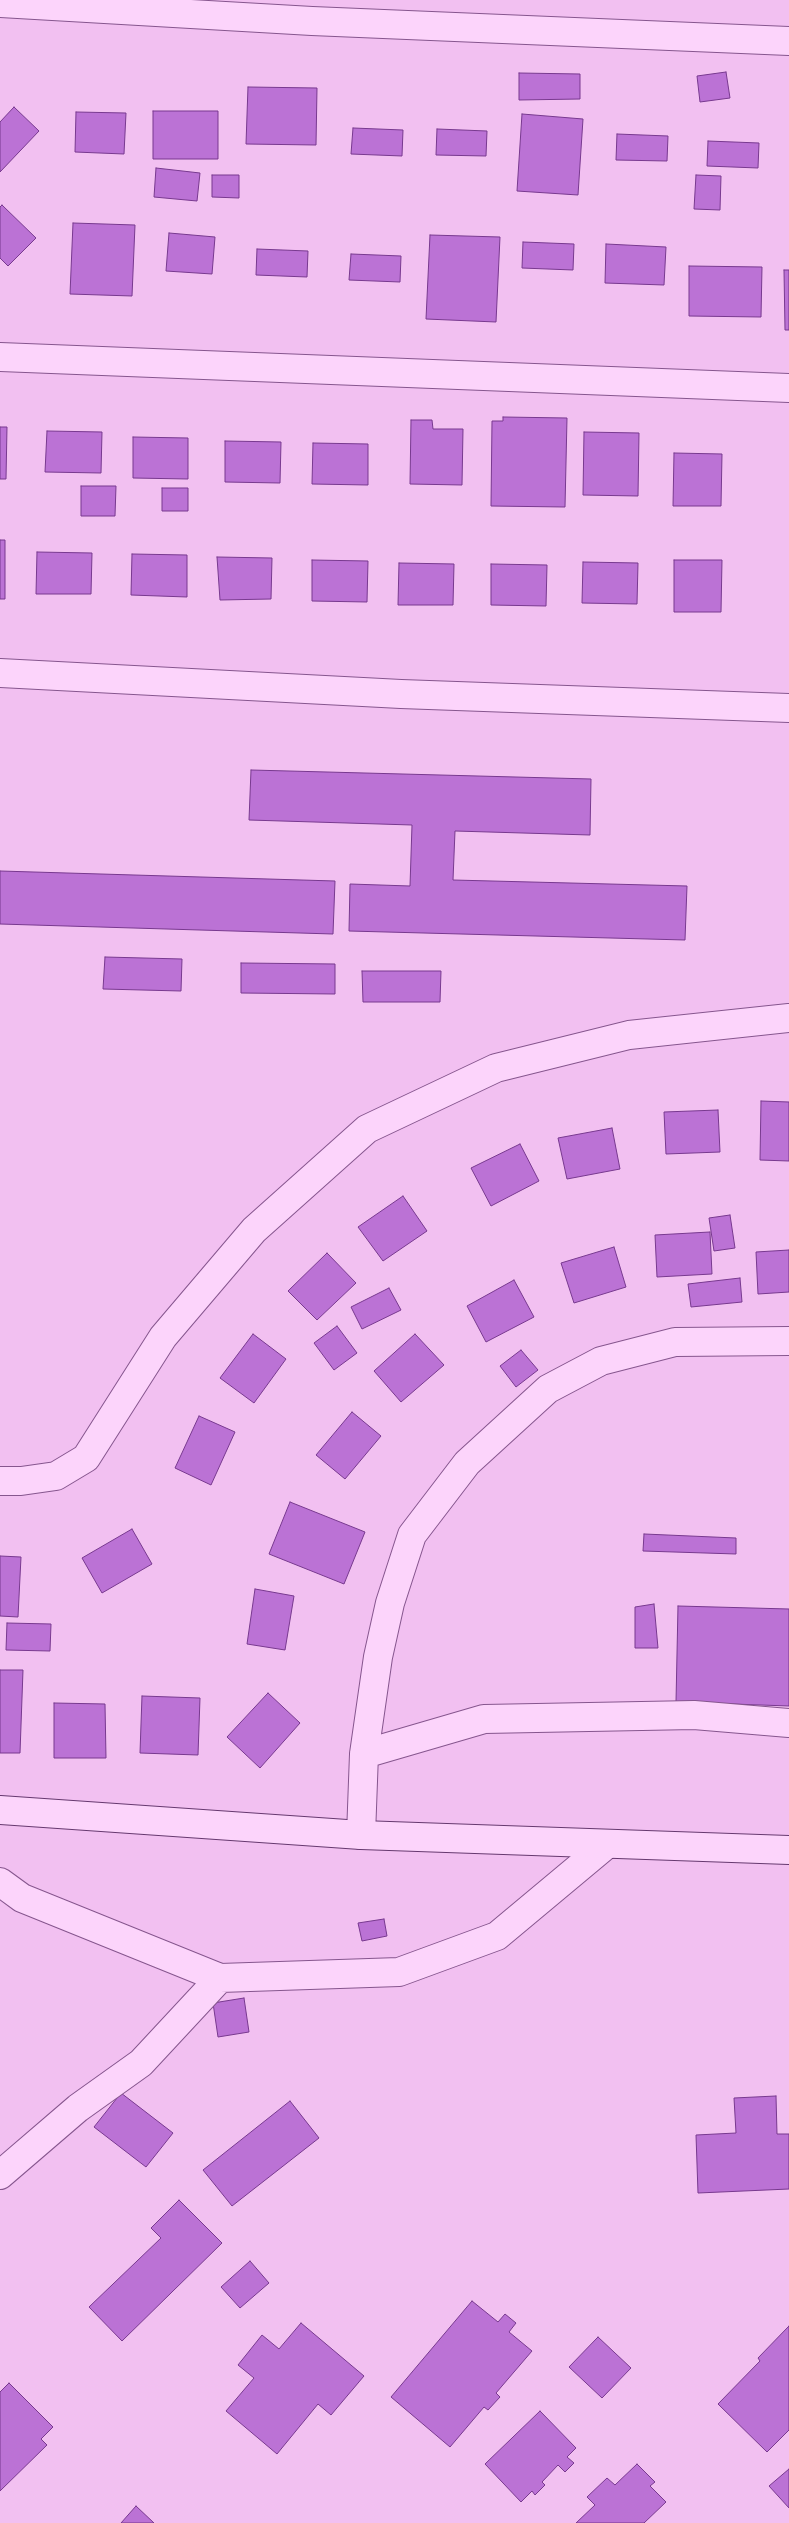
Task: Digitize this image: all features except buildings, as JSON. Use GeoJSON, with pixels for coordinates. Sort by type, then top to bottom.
{"type":"FeatureCollection","features":[{"type":"Feature","properties":{"kind":"street"},"geometry":{"type":"LineString","coordinates":[[0,3],[312,10],[789,41]]}},
{"type":"Feature","properties":{"kind":"street"},"geometry":{"type":"LineString","coordinates":[[0,357],[789,388]]}},
{"type":"Feature","properties":{"kind":"street"},"geometry":{"type":"LineString","coordinates":[[0,673],[401,694],[789,708]]}},
{"type":"Feature","properties":{"kind":"street"},"geometry":{"type":"LineString","coordinates":[[0,1481],[21,1481],[56,1476],[86,1458],[163,1337],[254,1230],[367,1129],[496,1068],[629,1034],[789,1018]]}},
{"type":"Feature","properties":{"kind":"street"},"geometry":{"type":"LineString","coordinates":[[361,1835],[364,1754],[378,1657],[390,1603],[412,1535],[467,1463],[548,1389],[602,1361],[675,1342],[789,1341]]}},
{"type":"Feature","properties":{"kind":"street"},"geometry":{"type":"LineString","coordinates":[[364,1754],[484,1719],[694,1715],[789,1723]]}},
{"type":"Feature","properties":{"kind":"street"},"geometry":{"type":"LineString","coordinates":[[0,1810],[361,1835],[789,1850]]}},
{"type":"Feature","properties":{"kind":"street"},"geometry":{"type":"LineString","coordinates":[[0,1882],[22,1898],[220,1978],[399,1972],[497,1936],[606,1845]]}},
{"type":"Feature","properties":{"kind":"street"},"geometry":{"type":"LineString","coordinates":[[0,2175],[78,2108],[141,2063],[220,1978]]}}]}
